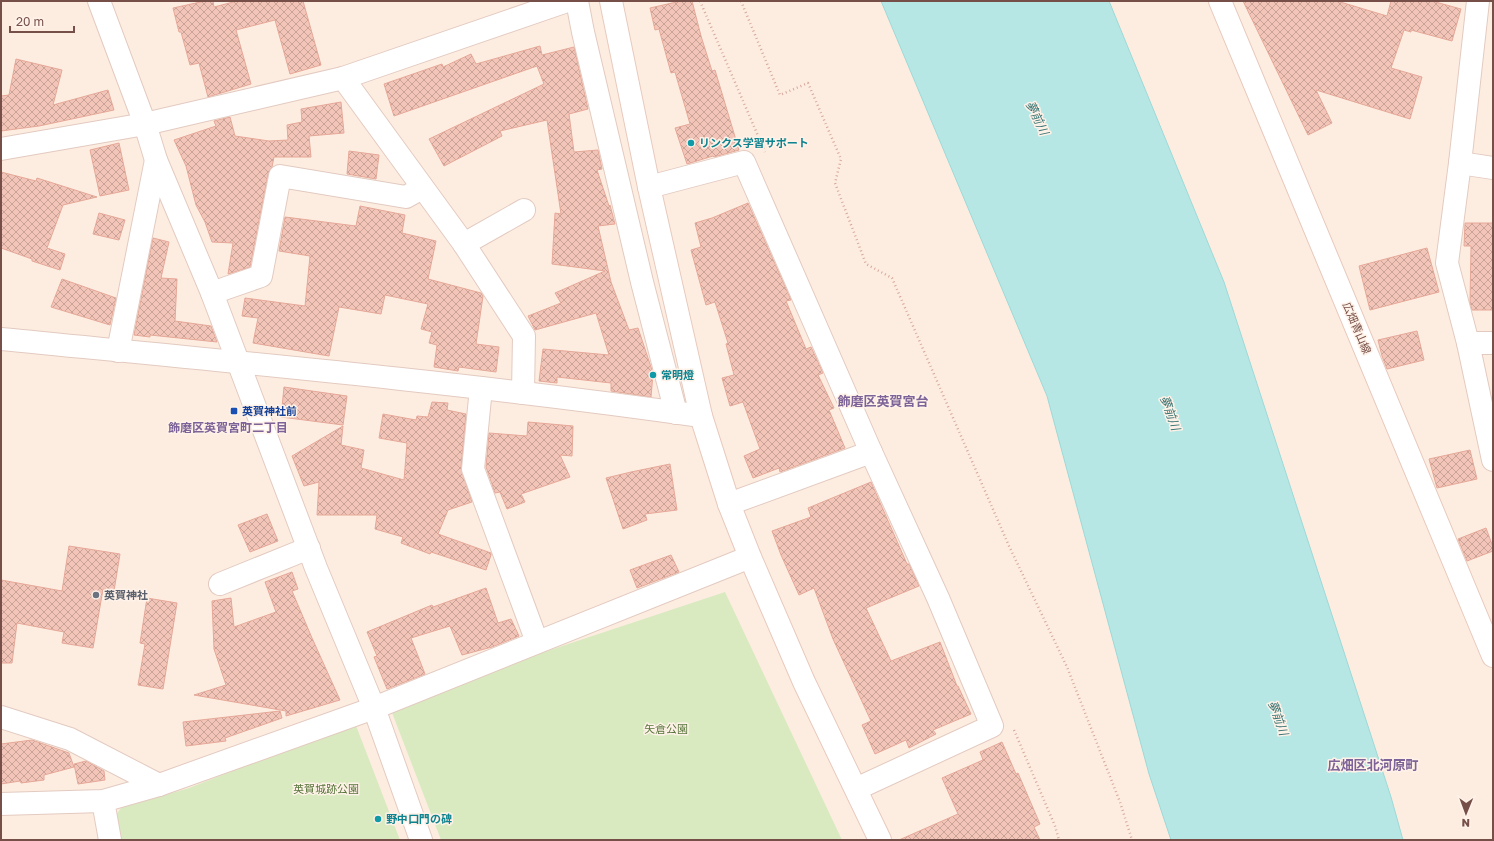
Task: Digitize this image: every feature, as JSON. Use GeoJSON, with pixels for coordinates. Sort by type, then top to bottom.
{"type":"FeatureCollection","features":[{"type":"Feature","properties":{"kind":"street"},"geometry":{"type":"LineString","coordinates":[[99,1],[145,124],[156,160],[212,293],[309,548],[374,708],[421,840]]}},
{"type":"Feature","properties":{"kind":"street"},"geometry":{"type":"LineString","coordinates":[[1,149],[145,124],[343,78],[567,1]]}},
{"type":"Feature","properties":{"kind":"street"},"geometry":{"type":"LineString","coordinates":[[577,1],[642,282],[676,413]]}},
{"type":"Feature","properties":{"kind":"street"},"geometry":{"type":"LineString","coordinates":[[611,1],[649,187],[701,416],[729,504],[750,557],[804,682],[880,840]]}},
{"type":"Feature","properties":{"kind":"street","name":"広畑青山線"},"geometry":{"type":"LineString","coordinates":[[1220,1],[1493,656]]}},
{"type":"Feature","properties":{"kind":"street"},"geometry":{"type":"LineString","coordinates":[[1478,1],[1460,163],[1446,263],[1468,343],[1493,460]]}},
{"type":"Feature","properties":{"kind":"street"},"geometry":{"type":"LineString","coordinates":[[343,78],[464,244],[524,336],[523,393]]}},
{"type":"Feature","properties":{"kind":"street"},"geometry":{"type":"LineString","coordinates":[[118,351],[156,160]]}},
{"type":"Feature","properties":{"kind":"street"},"geometry":{"type":"LineString","coordinates":[[649,187],[744,162],[871,452],[938,598],[992,726],[856,789]]}},
{"type":"Feature","properties":{"kind":"street"},"geometry":{"type":"LineString","coordinates":[[1460,163],[1493,168]]}},
{"type":"Feature","properties":{"kind":"street"},"geometry":{"type":"LineString","coordinates":[[212,293],[261,276],[280,176],[406,197],[422,188]]}},
{"type":"Feature","properties":{"kind":"street"},"geometry":{"type":"LineString","coordinates":[[464,244],[524,210]]}},
{"type":"Feature","properties":{"kind":"street"},"geometry":{"type":"LineString","coordinates":[[1,339],[481,388],[701,416]]}},
{"type":"Feature","properties":{"kind":"street"},"geometry":{"type":"LineString","coordinates":[[1468,343],[1493,343]]}},
{"type":"Feature","properties":{"kind":"street"},"geometry":{"type":"LineString","coordinates":[[481,388],[473,469],[537,642]]}},
{"type":"Feature","properties":{"kind":"street"},"geometry":{"type":"LineString","coordinates":[[729,504],[871,452]]}},
{"type":"Feature","properties":{"kind":"street"},"geometry":{"type":"LineString","coordinates":[[220,584],[309,548]]}},
{"type":"Feature","properties":{"kind":"street"},"geometry":{"type":"LineString","coordinates":[[1,804],[103,801],[159,785],[374,708],[750,557]]}},
{"type":"Feature","properties":{"kind":"street"},"geometry":{"type":"LineString","coordinates":[[1,718],[70,739],[159,785]]}},
{"type":"Feature","properties":{"kind":"street"},"geometry":{"type":"LineString","coordinates":[[103,801],[110,840]]}},
{"type":"Feature","properties":{"kind":"path"},"geometry":{"type":"LineString","coordinates":[[741,1],[780,95],[808,83],[841,159],[835,183],[866,264],[892,278],[1009,546],[1067,666],[1120,802],[1132,840]]}},
{"type":"Feature","properties":{"kind":"green space","name":"矢倉公園"},"geometry":{"type":"Polygon","coordinates":[[[725,592],[842,840],[441,840],[391,710],[544,652],[725,592]]]}},
{"type":"Feature","properties":{"kind":"green space","name":"英賀城跡公園"},"geometry":{"type":"Polygon","coordinates":[[[355,723],[400,840],[119,840],[115,816],[121,808],[189,788],[355,723]]]}},
{"type":"Feature","properties":{"kind":"water","name":"夢前川"},"geometry":{"type":"Polygon","coordinates":[[[881,1],[1109,1],[1224,282],[1391,797],[1403,840],[1171,840],[1149,774],[1047,396],[881,1]]]}},
{"type":"Feature","properties":{"kind":"building"},"geometry":{"type":"Polygon","coordinates":[[[205,1],[213,1],[214,7],[237,1],[303,1],[321,65],[290,74],[275,20],[236,30],[251,84],[208,97],[199,63],[190,65],[173,8],[205,1]]]}},
{"type":"Feature","properties":{"kind":"building"},"geometry":{"type":"Polygon","coordinates":[[[681,1],[692,1],[712,71],[715,70],[739,150],[687,164],[675,128],[690,124],[675,72],[671,73],[659,29],[655,30],[650,8],[681,1]]]}},
{"type":"Feature","properties":{"kind":"building"},"geometry":{"type":"Polygon","coordinates":[[[1243,1],[1337,1],[1387,16],[1391,1],[1432,1],[1461,9],[1452,41],[1411,30],[1411,32],[1404,30],[1391,68],[1422,77],[1410,119],[1316,90],[1332,123],[1308,135],[1243,1]]]}},
{"type":"Feature","properties":{"kind":"building"},"geometry":{"type":"Polygon","coordinates":[[[540,46],[542,55],[574,47],[588,109],[569,114],[574,152],[598,150],[602,169],[597,170],[609,206],[610,205],[615,224],[598,226],[611,282],[629,330],[638,328],[651,367],[653,374],[651,397],[611,391],[611,383],[557,377],[557,383],[539,381],[543,349],[609,355],[596,313],[535,330],[528,316],[561,303],[555,293],[605,271],[552,264],[555,213],[561,214],[547,120],[500,131],[502,136],[444,166],[429,139],[544,84],[537,66],[394,116],[384,84],[442,64],[443,67],[471,54],[476,64],[540,46]]]}},
{"type":"Feature","properties":{"kind":"building"},"geometry":{"type":"Polygon","coordinates":[[[16,59],[62,70],[53,105],[108,90],[114,110],[39,126],[1,131],[1,96],[9,95],[16,59]]]}},
{"type":"Feature","properties":{"kind":"building"},"geometry":{"type":"Polygon","coordinates":[[[341,102],[344,133],[309,136],[311,157],[274,157],[272,167],[268,174],[250,267],[228,274],[233,243],[212,242],[205,222],[196,205],[186,166],[174,140],[216,126],[214,121],[230,117],[235,136],[269,141],[288,140],[287,125],[302,122],[301,109],[341,102]]]}},
{"type":"Feature","properties":{"kind":"building"},"geometry":{"type":"Polygon","coordinates":[[[119,143],[129,190],[100,196],[90,150],[119,143]]]}},
{"type":"Feature","properties":{"kind":"building"},"geometry":{"type":"Polygon","coordinates":[[[349,151],[379,155],[376,179],[347,174],[349,151]]]}},
{"type":"Feature","properties":{"kind":"building"},"geometry":{"type":"Polygon","coordinates":[[[1,172],[36,181],[37,178],[97,197],[63,205],[47,248],[65,254],[60,270],[32,261],[32,259],[1,248],[1,172]]]}},
{"type":"Feature","properties":{"kind":"building"},"geometry":{"type":"Polygon","coordinates":[[[748,203],[791,300],[786,301],[806,349],[811,347],[823,373],[818,375],[834,408],[829,410],[845,448],[780,472],[779,468],[753,478],[744,456],[760,449],[743,402],[730,406],[722,378],[734,375],[726,344],[728,343],[715,302],[706,305],[691,250],[701,247],[695,223],[712,218],[748,203]]]}},
{"type":"Feature","properties":{"kind":"building"},"geometry":{"type":"Polygon","coordinates":[[[360,206],[405,215],[402,233],[436,241],[428,279],[481,293],[483,296],[476,344],[499,347],[496,372],[459,367],[458,371],[434,367],[437,345],[429,343],[432,332],[421,329],[428,304],[385,295],[381,314],[339,307],[329,356],[253,343],[258,318],[242,316],[245,298],[305,306],[310,256],[279,251],[285,217],[356,226],[360,206]]]}},
{"type":"Feature","properties":{"kind":"building"},"geometry":{"type":"Polygon","coordinates":[[[99,213],[125,220],[119,240],[93,234],[99,213]]]}},
{"type":"Feature","properties":{"kind":"building"},"geometry":{"type":"Polygon","coordinates":[[[1465,223],[1493,223],[1493,310],[1472,310],[1470,303],[1471,246],[1464,246],[1465,223]]]}},
{"type":"Feature","properties":{"kind":"building"},"geometry":{"type":"Polygon","coordinates":[[[153,238],[169,242],[161,278],[177,279],[175,321],[211,326],[217,342],[150,335],[150,337],[134,335],[153,238]]]}},
{"type":"Feature","properties":{"kind":"building"},"geometry":{"type":"Polygon","coordinates":[[[1427,248],[1439,292],[1370,310],[1359,266],[1427,248]]]}},
{"type":"Feature","properties":{"kind":"building"},"geometry":{"type":"Polygon","coordinates":[[[62,279],[116,298],[110,325],[51,307],[62,279]]]}},
{"type":"Feature","properties":{"kind":"building"},"geometry":{"type":"Polygon","coordinates":[[[1417,331],[1424,360],[1387,369],[1378,340],[1417,331]]]}},
{"type":"Feature","properties":{"kind":"building"},"geometry":{"type":"Polygon","coordinates":[[[284,387],[347,396],[343,425],[281,417],[284,387]]]}},
{"type":"Feature","properties":{"kind":"building"},"geometry":{"type":"Polygon","coordinates":[[[432,402],[448,403],[447,410],[466,414],[461,468],[472,502],[448,510],[438,534],[491,553],[486,570],[431,552],[430,554],[401,543],[403,537],[375,529],[377,515],[317,515],[319,482],[304,486],[292,456],[343,426],[341,445],[364,450],[361,468],[404,480],[407,443],[379,438],[383,414],[416,420],[417,416],[428,417],[432,402]]]}},
{"type":"Feature","properties":{"kind":"building"},"geometry":{"type":"Polygon","coordinates":[[[528,422],[573,426],[572,456],[560,455],[570,477],[521,494],[525,502],[507,509],[500,492],[495,493],[486,467],[489,433],[527,436],[528,422]]]}},
{"type":"Feature","properties":{"kind":"building"},"geometry":{"type":"Polygon","coordinates":[[[1470,450],[1477,479],[1437,488],[1429,459],[1470,450]]]}},
{"type":"Feature","properties":{"kind":"building"},"geometry":{"type":"Polygon","coordinates":[[[670,464],[677,510],[645,514],[647,520],[623,529],[606,478],[670,464]]]}},
{"type":"Feature","properties":{"kind":"building"},"geometry":{"type":"Polygon","coordinates":[[[871,482],[907,564],[909,564],[919,586],[866,608],[891,661],[940,642],[957,686],[971,714],[933,730],[936,734],[909,748],[906,740],[875,754],[862,725],[871,721],[833,639],[814,588],[799,595],[772,531],[811,517],[808,508],[871,482]]]}},
{"type":"Feature","properties":{"kind":"building"},"geometry":{"type":"Polygon","coordinates":[[[267,514],[278,541],[250,552],[238,525],[267,514]]]}},
{"type":"Feature","properties":{"kind":"building"},"geometry":{"type":"Polygon","coordinates":[[[1486,528],[1493,551],[1467,561],[1458,539],[1486,528]]]}},
{"type":"Feature","properties":{"kind":"building"},"geometry":{"type":"Polygon","coordinates":[[[69,546],[120,554],[114,591],[103,589],[93,648],[62,643],[64,632],[17,623],[12,663],[1,663],[1,580],[62,591],[69,546]]]}},
{"type":"Feature","properties":{"kind":"building"},"geometry":{"type":"Polygon","coordinates":[[[671,555],[679,572],[637,588],[630,570],[671,555]]]}},
{"type":"Feature","properties":{"kind":"building"},"geometry":{"type":"Polygon","coordinates":[[[292,572],[298,589],[292,591],[340,700],[286,716],[286,711],[194,695],[226,685],[214,649],[212,601],[231,598],[234,627],[276,612],[265,582],[292,572]]]}},
{"type":"Feature","properties":{"kind":"building"},"geometry":{"type":"Polygon","coordinates":[[[486,588],[498,623],[511,619],[519,636],[492,647],[462,655],[450,626],[411,638],[425,674],[387,689],[374,657],[377,656],[367,632],[432,605],[433,607],[486,588]]]}},
{"type":"Feature","properties":{"kind":"building"},"geometry":{"type":"Polygon","coordinates":[[[147,598],[177,603],[163,689],[138,685],[145,644],[140,643],[147,598]]]}},
{"type":"Feature","properties":{"kind":"building"},"geometry":{"type":"Polygon","coordinates":[[[280,711],[282,718],[225,738],[226,741],[186,746],[183,722],[280,711]]]}},
{"type":"Feature","properties":{"kind":"building"},"geometry":{"type":"Polygon","coordinates":[[[32,740],[69,753],[74,767],[44,775],[44,780],[21,783],[20,781],[1,784],[1,744],[32,740]]]}},
{"type":"Feature","properties":{"kind":"building"},"geometry":{"type":"Polygon","coordinates":[[[1002,742],[1016,774],[1018,773],[1040,824],[1034,827],[1040,840],[899,840],[958,814],[942,778],[983,760],[980,752],[1002,742]]]}},
{"type":"Feature","properties":{"kind":"building"},"geometry":{"type":"Polygon","coordinates":[[[86,761],[104,771],[105,780],[78,784],[74,764],[86,761]]]}},
{"type":"Feature","properties":{"kind":"place","name":"リンクス学習サポート"},"geometry":{"type":"Point","coordinates":[691,143]}},
{"type":"Feature","properties":{"kind":"place","name":"常明燈"},"geometry":{"type":"Point","coordinates":[653,375]}},
{"type":"Feature","properties":{"kind":"place","name":"英賀神社前"},"geometry":{"type":"Point","coordinates":[234,411]}},
{"type":"Feature","properties":{"kind":"place","name":"英賀神社"},"geometry":{"type":"Point","coordinates":[96,595]}},
{"type":"Feature","properties":{"kind":"place","name":"野中口門の碑"},"geometry":{"type":"Point","coordinates":[378,819]}},
{"type":"Feature","properties":{"kind":"district","name":"飾磨区英賀宮台"},"geometry":{"type":"Point","coordinates":[883,401]}},
{"type":"Feature","properties":{"kind":"district","name":"飾磨区英賀宮町二丁目"},"geometry":{"type":"Point","coordinates":[228,428]}},
{"type":"Feature","properties":{"kind":"district","name":"広畑区北河原町"},"geometry":{"type":"Point","coordinates":[1373,765]}}]}
